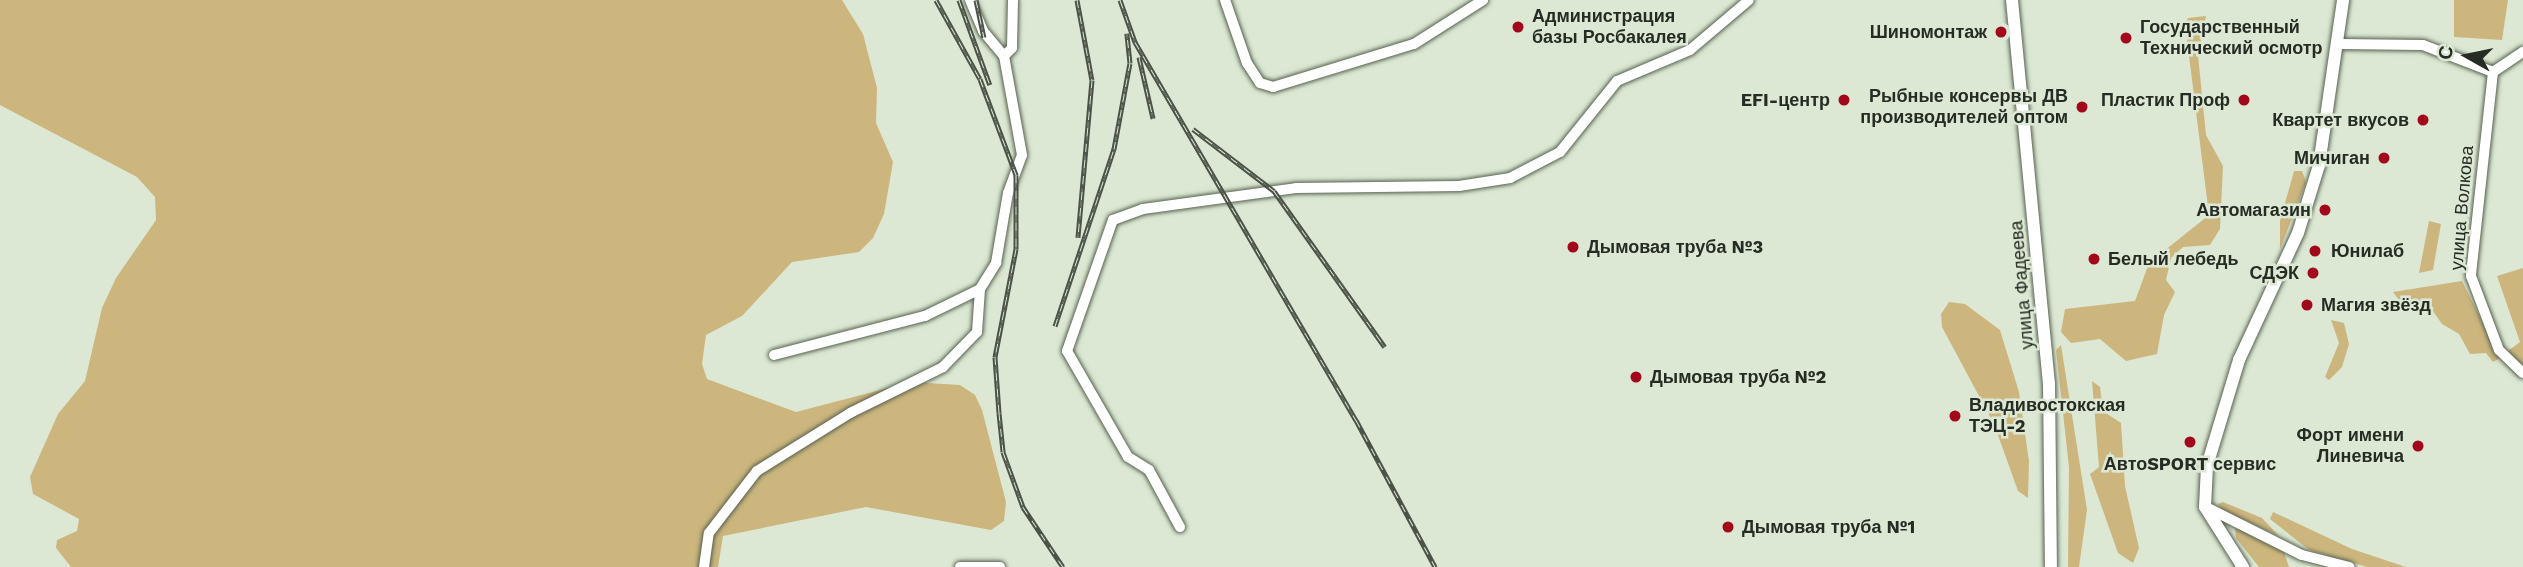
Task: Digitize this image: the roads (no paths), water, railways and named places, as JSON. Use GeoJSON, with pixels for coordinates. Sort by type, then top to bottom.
{"type":"FeatureCollection","features":[{"type":"Feature","properties":{"kind":"main road","name":"улица Фадеева"},"geometry":{"type":"LineString","coordinates":[[2012,0],[2049,383],[2051,567]]}},
{"type":"Feature","properties":{"kind":"main road"},"geometry":{"type":"LineString","coordinates":[[2243,567],[2205,506],[2207,466],[2228,391],[2298,233],[2319,166],[2340,44],[2343,0]]}},
{"type":"Feature","properties":{"kind":"street"},"geometry":{"type":"LineString","coordinates":[[704,567],[709,533],[757,471],[850,413],[943,367],[977,332],[980,289],[996,263],[1008,193],[1022,155],[1004,56],[983,31],[970,0]]}},
{"type":"Feature","properties":{"kind":"street"},"geometry":{"type":"LineString","coordinates":[[1004,56],[1013,44],[1013,0]]}},
{"type":"Feature","properties":{"kind":"street"},"geometry":{"type":"LineString","coordinates":[[1225,0],[1247,63],[1260,82],[1273,87],[1414,44],[1483,0]]}},
{"type":"Feature","properties":{"kind":"street"},"geometry":{"type":"LineString","coordinates":[[1181,527],[1145,465],[1128,457],[1067,351],[1113,220],[1143,209],[1296,188],[1459,186],[1510,178],[1560,152],[1617,81],[1690,50],[1749,0]]}},
{"type":"Feature","properties":{"kind":"street"},"geometry":{"type":"LineString","coordinates":[[2340,44],[2423,45],[2493,72],[2523,52]]}},
{"type":"Feature","properties":{"kind":"street","name":"улица Волкова"},"geometry":{"type":"LineString","coordinates":[[2493,72],[2471,276],[2499,350],[2523,373]]}},
{"type":"Feature","properties":{"kind":"street"},"geometry":{"type":"LineString","coordinates":[[774,355],[925,316],[980,289]]}},
{"type":"Feature","properties":{"kind":"street"},"geometry":{"type":"LineString","coordinates":[[2205,506],[2302,555],[2349,567]]}},
{"type":"Feature","properties":{"kind":"street"},"geometry":{"type":"LineString","coordinates":[[960,567],[1000,567]]}},
{"type":"Feature","properties":{"kind":"railway"},"geometry":{"type":"LineString","coordinates":[[936,0],[980,79],[1016,175],[1016,249],[995,357],[1003,452],[1023,507],[1063,567]]}},
{"type":"Feature","properties":{"kind":"railway"},"geometry":{"type":"LineString","coordinates":[[959,0],[990,85]]}},
{"type":"Feature","properties":{"kind":"railway"},"geometry":{"type":"LineString","coordinates":[[976,0],[984,37]]}},
{"type":"Feature","properties":{"kind":"railway"},"geometry":{"type":"LineString","coordinates":[[1077,0],[1092,80],[1078,237]]}},
{"type":"Feature","properties":{"kind":"railway"},"geometry":{"type":"LineString","coordinates":[[1120,0],[1135,42],[1356,420],[1435,567]]}},
{"type":"Feature","properties":{"kind":"railway"},"geometry":{"type":"LineString","coordinates":[[1055,326],[1114,149],[1130,63],[1127,33]]}},
{"type":"Feature","properties":{"kind":"railway"},"geometry":{"type":"LineString","coordinates":[[1139,57],[1153,118]]}},
{"type":"Feature","properties":{"kind":"railway"},"geometry":{"type":"LineString","coordinates":[[1193,129],[1274,191],[1385,347]]}},
{"type":"Feature","properties":{"kind":"place","name":"Администрация базы Росбакалея"},"geometry":{"type":"Point","coordinates":[1518,27]}},
{"type":"Feature","properties":{"kind":"place","name":"Шиномонтаж"},"geometry":{"type":"Point","coordinates":[2001,32]}},
{"type":"Feature","properties":{"kind":"place","name":"Государственный Технический осмотр"},"geometry":{"type":"Point","coordinates":[2126,38]}},
{"type":"Feature","properties":{"kind":"place","name":"EFI-центр"},"geometry":{"type":"Point","coordinates":[1844,100]}},
{"type":"Feature","properties":{"kind":"place","name":"Пластик Проф"},"geometry":{"type":"Point","coordinates":[2244,100]}},
{"type":"Feature","properties":{"kind":"place","name":"Рыбные консервы ДВ производителей оптом"},"geometry":{"type":"Point","coordinates":[2082,107]}},
{"type":"Feature","properties":{"kind":"place","name":"Квартет вкусов"},"geometry":{"type":"Point","coordinates":[2423,120]}},
{"type":"Feature","properties":{"kind":"place","name":"Мичиган"},"geometry":{"type":"Point","coordinates":[2384,158]}},
{"type":"Feature","properties":{"kind":"place","name":"Автомагазин"},"geometry":{"type":"Point","coordinates":[2325,210]}},
{"type":"Feature","properties":{"kind":"place","name":"Дымовая труба №3"},"geometry":{"type":"Point","coordinates":[1573,247]}},
{"type":"Feature","properties":{"kind":"place","name":"Юнилаб"},"geometry":{"type":"Point","coordinates":[2315,251]}},
{"type":"Feature","properties":{"kind":"place","name":"Белый лебедь"},"geometry":{"type":"Point","coordinates":[2094,259]}},
{"type":"Feature","properties":{"kind":"place","name":"СДЭК"},"geometry":{"type":"Point","coordinates":[2313,273]}},
{"type":"Feature","properties":{"kind":"place","name":"Магия звёзд"},"geometry":{"type":"Point","coordinates":[2307,305]}},
{"type":"Feature","properties":{"kind":"place","name":"Дымовая труба №2"},"geometry":{"type":"Point","coordinates":[1636,377]}},
{"type":"Feature","properties":{"kind":"place","name":"Владивостокская ТЭЦ-2"},"geometry":{"type":"Point","coordinates":[1955,416]}},
{"type":"Feature","properties":{"kind":"place","name":"АвтоSPORT сервис"},"geometry":{"type":"Point","coordinates":[2190,442]}},
{"type":"Feature","properties":{"kind":"place","name":"Форт имени Линевича"},"geometry":{"type":"Point","coordinates":[2418,446]}},
{"type":"Feature","properties":{"kind":"place","name":"Дымовая труба №1"},"geometry":{"type":"Point","coordinates":[1728,527]}}]}
